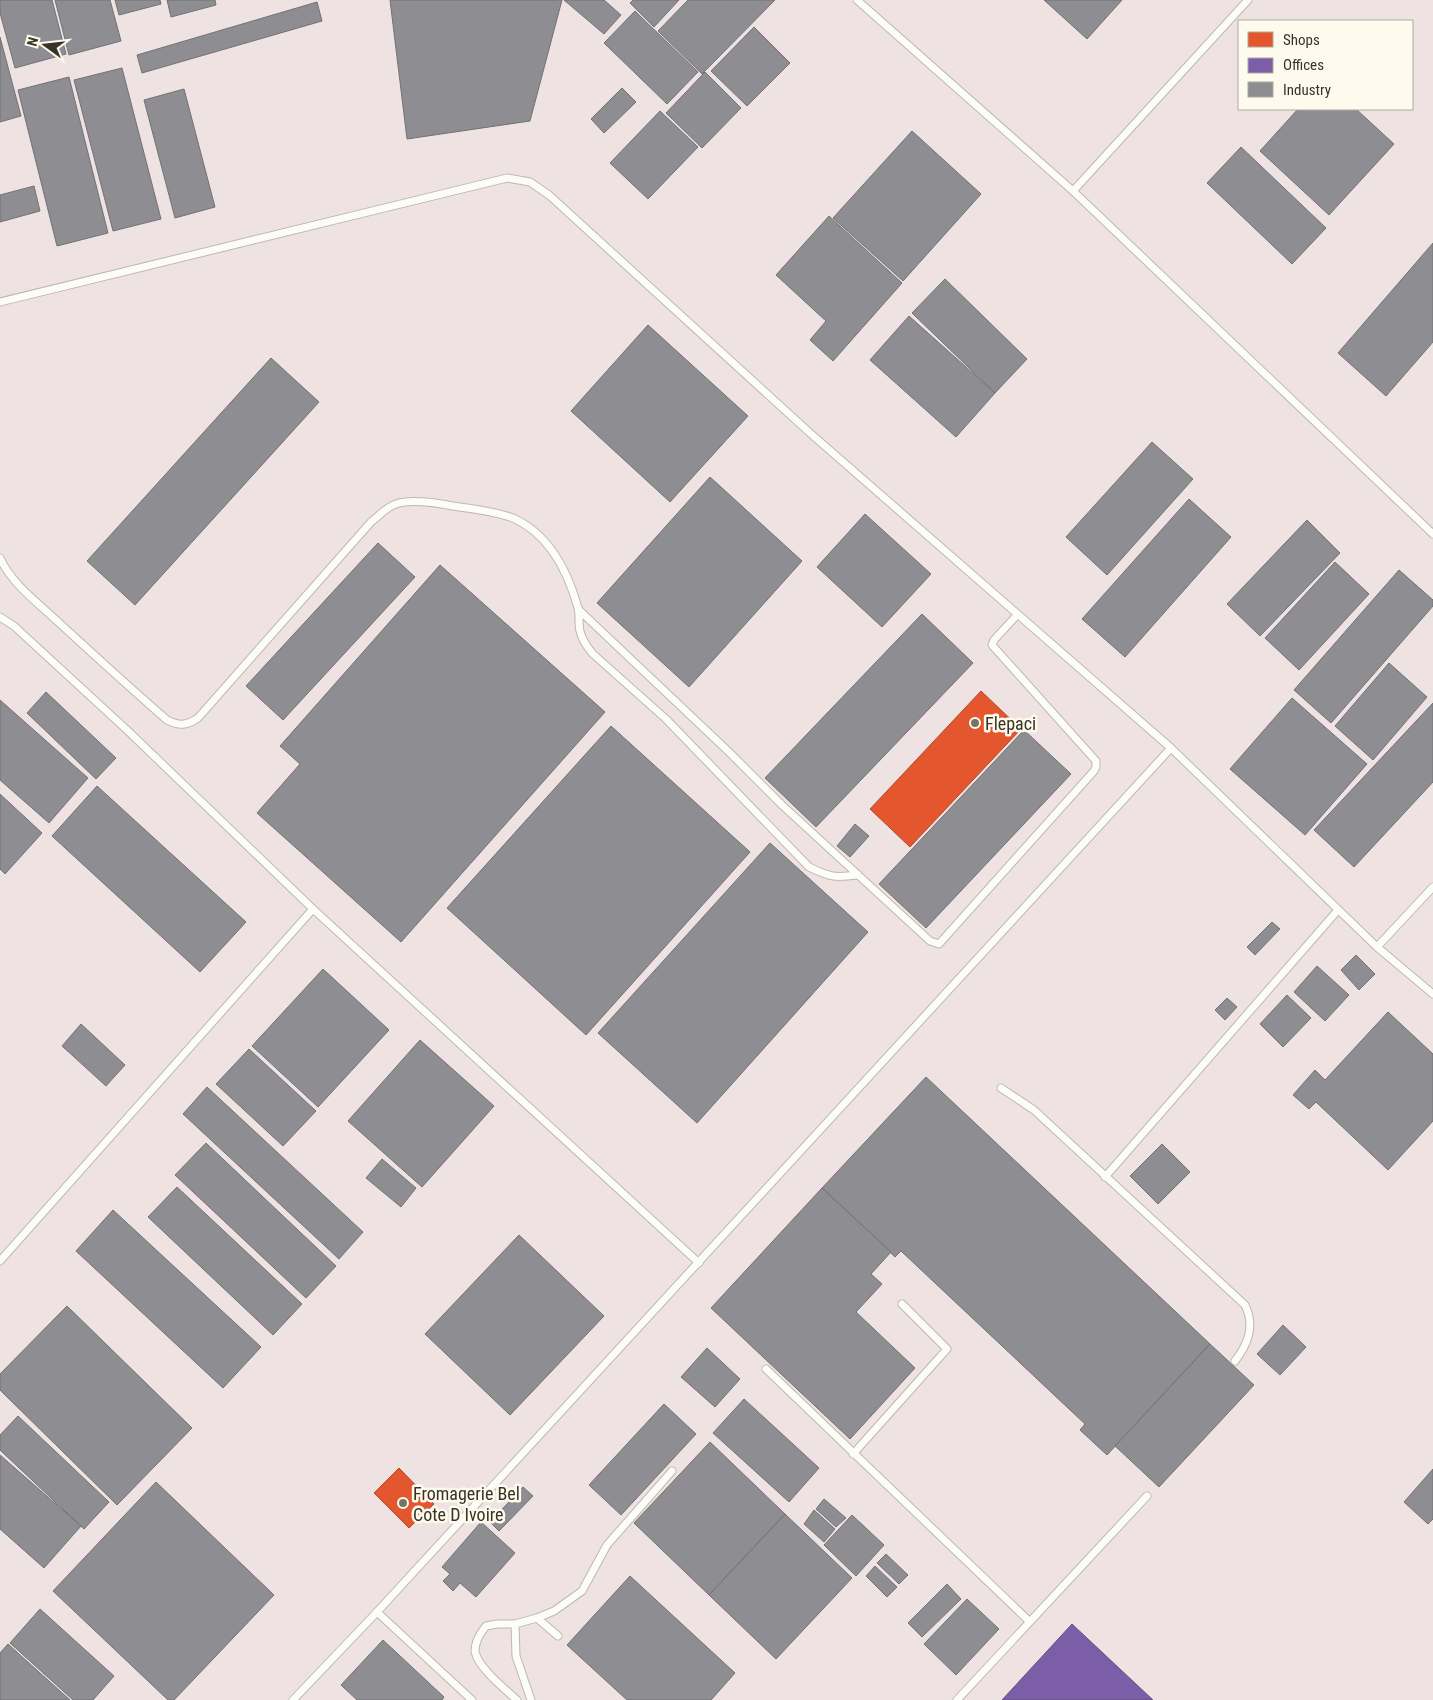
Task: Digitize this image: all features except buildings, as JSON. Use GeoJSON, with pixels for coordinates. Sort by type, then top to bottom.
{"type":"FeatureCollection","features":[{"type":"Feature","properties":{"kind":"lane"},"geometry":{"type":"LineString","coordinates":[[857,0],[1073,191],[1433,534]]}},
{"type":"Feature","properties":{"kind":"lane"},"geometry":{"type":"LineString","coordinates":[[1073,191],[1248,0]]}},
{"type":"Feature","properties":{"kind":"lane"},"geometry":{"type":"LineString","coordinates":[[0,302],[507,178],[530,182],[549,195],[810,434],[1171,748],[1377,947],[1433,994]]}},
{"type":"Feature","properties":{"kind":"lane"},"geometry":{"type":"LineString","coordinates":[[0,558],[4,566],[27,593],[108,668],[167,720],[182,725],[190,724],[198,718],[371,522],[384,510],[396,504],[408,502],[443,504],[486,511],[512,518],[536,532],[555,554],[568,576],[579,610],[580,630],[585,644],[592,654],[666,719],[809,867],[828,876],[857,875]]}},
{"type":"Feature","properties":{"kind":"lane"},"geometry":{"type":"LineString","coordinates":[[579,610],[857,875],[930,941],[939,944],[1094,772],[1096,767],[1096,761],[992,645],[994,640],[1017,615]]}},
{"type":"Feature","properties":{"kind":"lane"},"geometry":{"type":"LineString","coordinates":[[0,617],[14,626],[127,730],[313,909],[699,1263]]}},
{"type":"Feature","properties":{"kind":"lane"},"geometry":{"type":"LineString","coordinates":[[293,1700],[699,1263],[1171,748]]}},
{"type":"Feature","properties":{"kind":"lane"},"geometry":{"type":"LineString","coordinates":[[1377,947],[1433,887]]}},
{"type":"Feature","properties":{"kind":"lane"},"geometry":{"type":"LineString","coordinates":[[0,1261],[313,909]]}},
{"type":"Feature","properties":{"kind":"lane"},"geometry":{"type":"LineString","coordinates":[[1105,1177],[1338,910]]}},
{"type":"Feature","properties":{"kind":"lane"},"geometry":{"type":"LineString","coordinates":[[1001,1088],[1034,1110],[1245,1305],[1251,1320],[1249,1336],[1244,1348],[1235,1361]]}},
{"type":"Feature","properties":{"kind":"lane"},"geometry":{"type":"LineString","coordinates":[[853,1454],[948,1349],[902,1304]]}},
{"type":"Feature","properties":{"kind":"lane"},"geometry":{"type":"LineString","coordinates":[[766,1370],[1029,1621]]}},
{"type":"Feature","properties":{"kind":"lane"},"geometry":{"type":"LineString","coordinates":[[517,1700],[480,1662],[475,1652],[480,1633],[486,1626],[515,1624],[554,1611],[582,1590],[607,1545],[672,1471]]}},
{"type":"Feature","properties":{"kind":"lane"},"geometry":{"type":"LineString","coordinates":[[957,1700],[1147,1496]]}},
{"type":"Feature","properties":{"kind":"lane"},"geometry":{"type":"LineString","coordinates":[[376,1612],[472,1700]]}},
{"type":"Feature","properties":{"kind":"lane"},"geometry":{"type":"LineString","coordinates":[[537,1618],[558,1636]]}},
{"type":"Feature","properties":{"kind":"lane"},"geometry":{"type":"LineString","coordinates":[[515,1624],[516,1656],[531,1700]]}},
{"type":"Feature","properties":{"kind":"shaded area"},"geometry":{"type":"Polygon","coordinates":[[[0,0],[1433,0],[1433,1700],[0,1700],[0,0]]]}},
{"type":"Feature","properties":{"kind":"place","name":"Flepaci"},"geometry":{"type":"Point","coordinates":[975,723]}},
{"type":"Feature","properties":{"kind":"place","name":"Fromagerie Bel Cote D Ivoire"},"geometry":{"type":"Point","coordinates":[403,1503]}}]}
